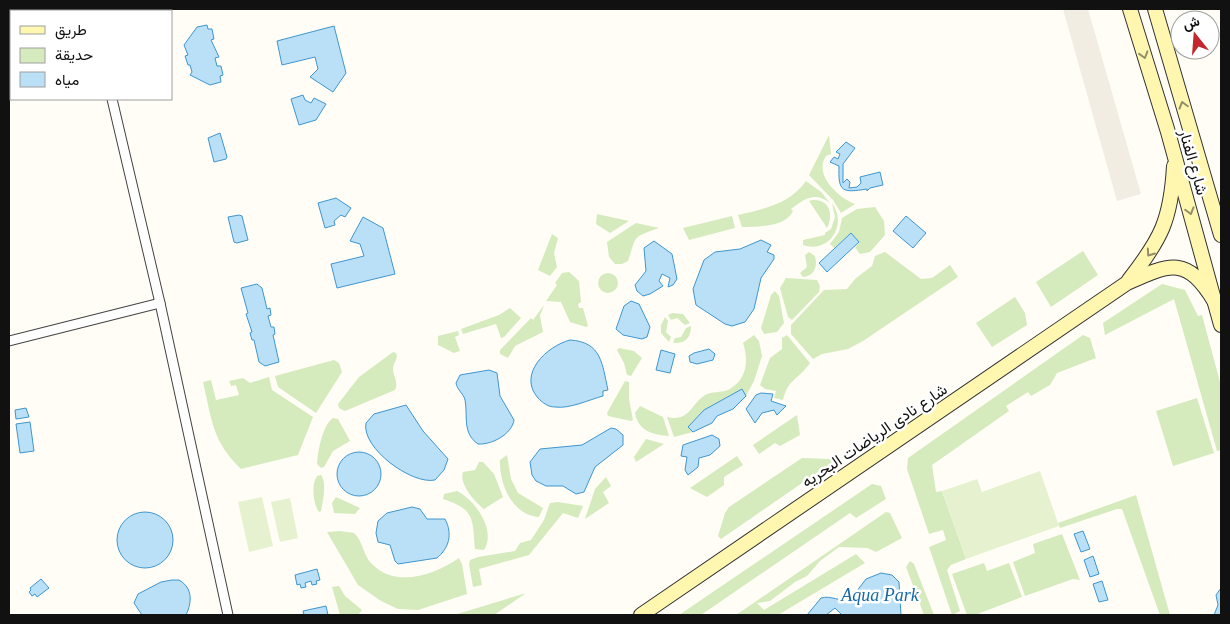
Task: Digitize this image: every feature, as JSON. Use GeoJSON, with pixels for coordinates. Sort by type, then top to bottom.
{"type":"FeatureCollection","features":[{"type":"Feature","properties":{"kind":"main road","name":"شارع الفنار"},"geometry":{"type":"LineString","coordinates":[[1130,9],[1221,324]]}},
{"type":"Feature","properties":{"kind":"main road","name":"شارع الفنار"},"geometry":{"type":"LineString","coordinates":[[1155,9],[1221,235]]}},
{"type":"Feature","properties":{"kind":"main road","name":"شارع نادى الرياضات البحريه"},"geometry":{"type":"LineString","coordinates":[[1127,283],[1153,250],[1164,228],[1173,181],[1174,157]]}},
{"type":"Feature","properties":{"kind":"main road","name":"شارع نادى الرياضات البحريه"},"geometry":{"type":"LineString","coordinates":[[641,615],[1127,283],[1166,267],[1180,268],[1200,279],[1215,302]]}},
{"type":"Feature","properties":{"kind":"street"},"geometry":{"type":"LineString","coordinates":[[112,100],[160,303],[228,615]]}},
{"type":"Feature","properties":{"kind":"street"},"geometry":{"type":"LineString","coordinates":[[9,341],[160,303]]}},
{"type":"Feature","properties":{"kind":"green space"},"geometry":{"type":"Polygon","coordinates":[[[829,135],[831,154],[826,156],[823,163],[825,178],[835,191],[855,204],[841,213],[833,200],[809,175],[829,135]]]}},
{"type":"Feature","properties":{"kind":"green space"},"geometry":{"type":"Polygon","coordinates":[[[806,181],[821,192],[830,203],[819,197],[810,198],[800,202],[791,209],[793,211],[784,221],[771,225],[742,227],[738,215],[767,208],[784,200],[800,189],[806,181]]]}},
{"type":"Feature","properties":{"kind":"green space"},"geometry":{"type":"Polygon","coordinates":[[[809,201],[823,202],[829,208],[830,218],[827,228],[809,201]]]}},
{"type":"Feature","properties":{"kind":"green space"},"geometry":{"type":"Polygon","coordinates":[[[832,203],[838,220],[833,236],[821,245],[812,247],[803,245],[803,240],[825,235],[831,229],[835,217],[832,203]]]}},
{"type":"Feature","properties":{"kind":"green space"},"geometry":{"type":"Polygon","coordinates":[[[875,207],[884,221],[885,235],[870,252],[860,254],[855,247],[859,243],[851,233],[834,248],[830,244],[839,232],[842,218],[857,209],[875,207]]]}},
{"type":"Feature","properties":{"kind":"green space"},"geometry":{"type":"Polygon","coordinates":[[[597,214],[629,221],[610,233],[596,224],[597,214]]]}},
{"type":"Feature","properties":{"kind":"green space"},"geometry":{"type":"Polygon","coordinates":[[[732,216],[735,228],[689,240],[683,228],[732,216]]]}},
{"type":"Feature","properties":{"kind":"green space"},"geometry":{"type":"Polygon","coordinates":[[[636,223],[659,228],[636,238],[628,261],[622,264],[615,264],[609,257],[607,242],[636,223]]]}},
{"type":"Feature","properties":{"kind":"green space"},"geometry":{"type":"Polygon","coordinates":[[[552,234],[558,238],[554,253],[557,267],[550,276],[538,270],[552,234]]]}},
{"type":"Feature","properties":{"kind":"green space"},"geometry":{"type":"Polygon","coordinates":[[[1083,251],[1098,275],[1051,307],[1036,282],[1083,251]]]}},
{"type":"Feature","properties":{"kind":"green space"},"geometry":{"type":"Polygon","coordinates":[[[809,252],[815,256],[815,267],[810,275],[803,277],[800,273],[807,267],[805,255],[809,252]]]}},
{"type":"Feature","properties":{"kind":"green space"},"geometry":{"type":"Polygon","coordinates":[[[885,252],[921,279],[932,278],[950,265],[958,277],[863,341],[848,349],[822,354],[813,359],[791,334],[791,325],[824,290],[847,289],[856,278],[872,266],[875,256],[885,252]]]}},
{"type":"Feature","properties":{"kind":"green space"},"geometry":{"type":"Polygon","coordinates":[[[569,272],[579,281],[581,302],[578,304],[579,308],[583,308],[588,326],[586,327],[570,322],[561,302],[546,301],[557,285],[555,283],[562,273],[569,272]]]}},
{"type":"Feature","properties":{"kind":"green space"},"geometry":{"type":"Polygon","coordinates":[[[608,273],[615,276],[618,283],[615,290],[608,293],[601,290],[598,283],[601,276],[608,273]]]}},
{"type":"Feature","properties":{"kind":"green space"},"geometry":{"type":"Polygon","coordinates":[[[786,278],[817,280],[820,286],[819,292],[792,320],[788,317],[780,288],[786,278]]]}},
{"type":"Feature","properties":{"kind":"green space"},"geometry":{"type":"Polygon","coordinates":[[[1162,284],[1185,290],[1198,316],[1202,315],[1221,386],[1221,450],[1217,451],[1174,299],[1105,335],[1103,323],[1162,284]]]}},
{"type":"Feature","properties":{"kind":"green space"},"geometry":{"type":"Polygon","coordinates":[[[775,291],[779,296],[784,323],[777,332],[764,334],[761,328],[771,295],[775,291]]]}},
{"type":"Feature","properties":{"kind":"green space"},"geometry":{"type":"Polygon","coordinates":[[[1015,297],[1025,313],[1027,325],[992,347],[976,323],[1015,297]]]}},
{"type":"Feature","properties":{"kind":"green space"},"geometry":{"type":"Polygon","coordinates":[[[544,305],[540,316],[543,332],[515,346],[508,358],[500,354],[500,350],[531,318],[533,320],[544,305]]]}},
{"type":"Feature","properties":{"kind":"green space"},"geometry":{"type":"Polygon","coordinates":[[[510,308],[521,318],[504,337],[501,338],[496,324],[463,334],[461,329],[499,315],[510,308]]]}},
{"type":"Feature","properties":{"kind":"green space"},"geometry":{"type":"Polygon","coordinates":[[[672,313],[683,314],[690,323],[685,325],[677,318],[671,320],[668,315],[672,313]]]}},
{"type":"Feature","properties":{"kind":"green space"},"geometry":{"type":"Polygon","coordinates":[[[665,317],[668,321],[666,332],[671,337],[669,342],[661,333],[661,325],[665,317]]]}},
{"type":"Feature","properties":{"kind":"green space"},"geometry":{"type":"Polygon","coordinates":[[[691,326],[690,334],[684,341],[673,343],[675,338],[681,337],[686,328],[691,326]]]}},
{"type":"Feature","properties":{"kind":"green space"},"geometry":{"type":"Polygon","coordinates":[[[458,331],[459,335],[455,337],[460,351],[454,353],[438,345],[438,336],[458,331]]]}},
{"type":"Feature","properties":{"kind":"green space"},"geometry":{"type":"Polygon","coordinates":[[[754,335],[759,341],[762,356],[754,381],[746,396],[742,389],[704,410],[688,427],[693,432],[674,437],[667,417],[681,417],[689,412],[705,395],[728,390],[734,386],[745,370],[746,357],[743,343],[754,335]]]}},
{"type":"Feature","properties":{"kind":"green space"},"geometry":{"type":"Polygon","coordinates":[[[787,335],[810,363],[788,388],[783,400],[774,398],[776,391],[765,389],[760,385],[770,358],[782,349],[782,338],[787,335]]]}},
{"type":"Feature","properties":{"kind":"green space"},"geometry":{"type":"Polygon","coordinates":[[[1083,335],[1090,338],[1096,358],[1057,373],[1050,385],[1031,396],[1028,392],[1006,406],[1009,411],[932,465],[936,492],[942,491],[966,559],[951,565],[947,570],[960,611],[952,615],[929,547],[946,540],[943,530],[929,534],[907,469],[908,458],[1083,335]]]}},
{"type":"Feature","properties":{"kind":"green space"},"geometry":{"type":"Polygon","coordinates":[[[619,348],[634,351],[642,358],[631,376],[627,375],[624,363],[617,350],[619,348]]]}},
{"type":"Feature","properties":{"kind":"green space"},"geometry":{"type":"Polygon","coordinates":[[[393,352],[397,355],[393,369],[396,384],[395,390],[345,411],[339,408],[338,404],[359,377],[393,352]]]}},
{"type":"Feature","properties":{"kind":"green space"},"geometry":{"type":"Polygon","coordinates":[[[334,360],[339,363],[342,372],[316,413],[278,387],[275,376],[334,360]]]}},
{"type":"Feature","properties":{"kind":"green space"},"geometry":{"type":"Polygon","coordinates":[[[269,377],[272,390],[313,417],[298,455],[241,469],[224,449],[214,429],[203,382],[211,380],[216,400],[239,395],[236,385],[231,386],[229,381],[243,378],[250,383],[269,377]]]}},
{"type":"Feature","properties":{"kind":"green space"},"geometry":{"type":"Polygon","coordinates":[[[625,381],[629,382],[629,399],[633,420],[631,421],[608,416],[607,413],[625,381]]]}},
{"type":"Feature","properties":{"kind":"green space"},"geometry":{"type":"Polygon","coordinates":[[[1197,398],[1214,453],[1173,466],[1156,411],[1197,398]]]}},
{"type":"Feature","properties":{"kind":"green space"},"geometry":{"type":"Polygon","coordinates":[[[640,406],[663,417],[669,436],[657,435],[647,431],[639,424],[635,413],[640,406]]]}},
{"type":"Feature","properties":{"kind":"green space"},"geometry":{"type":"Polygon","coordinates":[[[797,415],[800,435],[780,446],[775,443],[759,454],[753,445],[797,415]]]}},
{"type":"Feature","properties":{"kind":"green space"},"geometry":{"type":"Polygon","coordinates":[[[333,418],[338,419],[350,441],[333,451],[324,467],[321,468],[317,464],[323,433],[333,418]]]}},
{"type":"Feature","properties":{"kind":"green space"},"geometry":{"type":"Polygon","coordinates":[[[646,439],[664,444],[636,462],[634,457],[646,439]]]}},
{"type":"Feature","properties":{"kind":"green space"},"geometry":{"type":"Polygon","coordinates":[[[507,455],[511,479],[518,493],[543,508],[539,517],[521,511],[509,497],[500,469],[500,460],[507,455]]]}},
{"type":"Feature","properties":{"kind":"green space"},"geometry":{"type":"Polygon","coordinates":[[[737,456],[743,465],[724,477],[724,485],[707,497],[690,488],[737,456]]]}},
{"type":"Feature","properties":{"kind":"green space"},"geometry":{"type":"Polygon","coordinates":[[[802,458],[830,459],[834,461],[721,539],[718,536],[725,513],[729,507],[802,458]]]}},
{"type":"Feature","properties":{"kind":"green space"},"geometry":{"type":"Polygon","coordinates":[[[479,462],[483,462],[494,474],[503,497],[484,509],[468,492],[462,477],[463,472],[475,470],[479,462]]]}},
{"type":"Feature","properties":{"kind":"green space"},"geometry":{"type":"Polygon","coordinates":[[[1040,471],[1059,526],[966,559],[942,491],[977,479],[982,492],[1040,471]]]}},
{"type":"Feature","properties":{"kind":"green space"},"geometry":{"type":"Polygon","coordinates":[[[321,475],[324,482],[324,492],[321,511],[319,512],[315,504],[313,489],[317,476],[321,475]]]}},
{"type":"Feature","properties":{"kind":"green space"},"geometry":{"type":"Polygon","coordinates":[[[606,477],[611,486],[603,492],[609,503],[585,519],[595,489],[606,477]]]}},
{"type":"Feature","properties":{"kind":"green space"},"geometry":{"type":"Polygon","coordinates":[[[872,484],[881,486],[886,499],[856,518],[850,513],[701,615],[679,615],[872,484]]]}},
{"type":"Feature","properties":{"kind":"green space"},"geometry":{"type":"Polygon","coordinates":[[[457,491],[470,501],[482,516],[488,533],[484,550],[475,549],[472,523],[467,512],[462,507],[443,499],[444,494],[457,491]]]}},
{"type":"Feature","properties":{"kind":"green space"},"geometry":{"type":"Polygon","coordinates":[[[1136,495],[1170,615],[1160,615],[1122,509],[1060,528],[1058,523],[1136,495]]]}},
{"type":"Feature","properties":{"kind":"green space"},"geometry":{"type":"Polygon","coordinates":[[[262,497],[273,546],[249,552],[238,502],[262,497]]]}},
{"type":"Feature","properties":{"kind":"green space"},"geometry":{"type":"Polygon","coordinates":[[[336,497],[360,508],[355,514],[334,513],[332,503],[336,497]]]}},
{"type":"Feature","properties":{"kind":"green space"},"geometry":{"type":"Polygon","coordinates":[[[290,498],[298,538],[280,542],[271,502],[290,498]]]}},
{"type":"Feature","properties":{"kind":"green space"},"geometry":{"type":"Polygon","coordinates":[[[558,502],[583,506],[578,518],[563,513],[529,555],[479,569],[482,585],[473,587],[470,560],[515,551],[520,543],[531,540],[544,520],[550,503],[558,502]]]}},
{"type":"Feature","properties":{"kind":"green space"},"geometry":{"type":"Polygon","coordinates":[[[886,512],[890,513],[902,538],[876,552],[867,548],[839,547],[820,561],[807,576],[795,582],[770,601],[757,603],[764,610],[856,554],[865,563],[778,615],[736,615],[886,512]]]}},
{"type":"Feature","properties":{"kind":"green space"},"geometry":{"type":"Polygon","coordinates":[[[327,532],[354,533],[371,563],[380,571],[391,576],[415,577],[427,574],[459,558],[462,564],[467,594],[418,610],[398,609],[381,601],[358,585],[327,532]]]}},
{"type":"Feature","properties":{"kind":"green space"},"geometry":{"type":"Polygon","coordinates":[[[1062,534],[1080,580],[1073,579],[1025,596],[1013,562],[1035,553],[1033,544],[1062,534]]]}},
{"type":"Feature","properties":{"kind":"green space"},"geometry":{"type":"Polygon","coordinates":[[[910,561],[914,564],[934,615],[924,615],[906,567],[910,561]]]}},
{"type":"Feature","properties":{"kind":"green space"},"geometry":{"type":"Polygon","coordinates":[[[984,563],[987,571],[1009,563],[1022,597],[975,615],[967,615],[952,574],[984,563]]]}},
{"type":"Feature","properties":{"kind":"green space"},"geometry":{"type":"Polygon","coordinates":[[[339,586],[345,596],[362,610],[358,615],[340,615],[332,587],[339,586]]]}},
{"type":"Feature","properties":{"kind":"green space"},"geometry":{"type":"Polygon","coordinates":[[[526,593],[494,615],[454,615],[526,593]]]}},
{"type":"Feature","properties":{"kind":"shaded area"},"geometry":{"type":"Polygon","coordinates":[[[1063,9],[1088,9],[1141,194],[1117,201],[1063,9]]]}},
{"type":"Feature","properties":{"kind":"water"},"geometry":{"type":"Polygon","coordinates":[[[207,25],[208,29],[212,29],[214,39],[211,40],[219,57],[215,58],[217,66],[221,66],[223,75],[220,76],[221,82],[210,85],[190,75],[192,72],[185,56],[188,55],[184,45],[197,27],[207,25]]]}},
{"type":"Feature","properties":{"kind":"water"},"geometry":{"type":"Polygon","coordinates":[[[334,26],[346,73],[333,92],[310,77],[318,69],[315,57],[282,65],[277,41],[334,26]]]}},
{"type":"Feature","properties":{"kind":"water"},"geometry":{"type":"Polygon","coordinates":[[[303,95],[305,100],[311,103],[314,98],[326,104],[316,120],[299,125],[291,99],[303,95]]]}},
{"type":"Feature","properties":{"kind":"water"},"geometry":{"type":"Polygon","coordinates":[[[220,133],[227,157],[226,159],[214,162],[208,138],[220,133]]]}},
{"type":"Feature","properties":{"kind":"water"},"geometry":{"type":"Polygon","coordinates":[[[846,142],[855,148],[843,164],[843,183],[847,179],[850,182],[849,188],[857,187],[861,183],[860,177],[880,172],[883,185],[870,188],[867,191],[867,189],[852,191],[843,189],[839,181],[839,166],[830,162],[834,157],[838,159],[840,154],[836,152],[846,142]]]}},
{"type":"Feature","properties":{"kind":"water"},"geometry":{"type":"Polygon","coordinates":[[[336,198],[351,208],[345,217],[341,215],[334,221],[335,225],[325,228],[318,203],[336,198]]]}},
{"type":"Feature","properties":{"kind":"water"},"geometry":{"type":"Polygon","coordinates":[[[242,216],[248,240],[237,243],[234,242],[228,217],[242,216]]]}},
{"type":"Feature","properties":{"kind":"water"},"geometry":{"type":"Polygon","coordinates":[[[906,216],[926,233],[913,248],[893,231],[906,216]]]}},
{"type":"Feature","properties":{"kind":"water"},"geometry":{"type":"Polygon","coordinates":[[[363,217],[383,228],[395,274],[337,288],[331,264],[364,256],[360,244],[350,241],[363,217]]]}},
{"type":"Feature","properties":{"kind":"water"},"geometry":{"type":"Polygon","coordinates":[[[851,233],[859,242],[827,272],[819,263],[851,233]]]}},
{"type":"Feature","properties":{"kind":"water"},"geometry":{"type":"Polygon","coordinates":[[[761,240],[771,245],[767,252],[774,255],[774,259],[761,278],[754,309],[745,322],[732,326],[725,324],[696,305],[693,289],[704,260],[715,252],[740,249],[761,240]]]}},
{"type":"Feature","properties":{"kind":"water"},"geometry":{"type":"Polygon","coordinates":[[[654,241],[672,254],[677,279],[673,285],[668,287],[670,278],[662,274],[659,281],[663,286],[643,296],[637,291],[635,285],[646,271],[644,248],[654,241]]]}},
{"type":"Feature","properties":{"kind":"water"},"geometry":{"type":"Polygon","coordinates":[[[257,284],[262,288],[267,309],[270,308],[271,315],[268,316],[271,327],[274,327],[275,334],[273,335],[279,362],[265,366],[259,362],[254,340],[252,340],[250,333],[252,332],[246,314],[248,313],[241,288],[257,284]]]}},
{"type":"Feature","properties":{"kind":"water"},"geometry":{"type":"Polygon","coordinates":[[[631,301],[639,304],[650,327],[647,337],[642,339],[623,335],[616,329],[624,306],[631,301]]]}},
{"type":"Feature","properties":{"kind":"water"},"geometry":{"type":"Polygon","coordinates":[[[570,340],[589,345],[595,350],[602,363],[608,390],[603,391],[603,396],[579,404],[567,407],[550,406],[538,398],[532,389],[533,371],[538,362],[552,348],[570,340]]]}},
{"type":"Feature","properties":{"kind":"water"},"geometry":{"type":"Polygon","coordinates":[[[709,349],[715,354],[713,360],[697,364],[690,362],[689,356],[709,349]]]}},
{"type":"Feature","properties":{"kind":"water"},"geometry":{"type":"Polygon","coordinates":[[[661,350],[675,354],[670,373],[656,370],[661,350]]]}},
{"type":"Feature","properties":{"kind":"water"},"geometry":{"type":"Polygon","coordinates":[[[489,370],[497,373],[500,396],[514,420],[510,430],[501,438],[489,443],[478,444],[470,435],[465,400],[456,383],[460,375],[489,370]]]}},
{"type":"Feature","properties":{"kind":"water"},"geometry":{"type":"Polygon","coordinates":[[[742,389],[746,396],[733,409],[717,416],[712,423],[693,432],[688,427],[704,410],[742,389]]]}},
{"type":"Feature","properties":{"kind":"water"},"geometry":{"type":"Polygon","coordinates":[[[761,393],[773,394],[771,401],[786,406],[777,415],[774,410],[762,413],[755,423],[746,409],[756,395],[761,393]]]}},
{"type":"Feature","properties":{"kind":"water"},"geometry":{"type":"Polygon","coordinates":[[[406,405],[423,431],[448,459],[444,470],[435,480],[414,477],[390,463],[371,443],[367,433],[366,423],[374,414],[406,405]]]}},
{"type":"Feature","properties":{"kind":"water"},"geometry":{"type":"Polygon","coordinates":[[[26,408],[29,417],[16,419],[15,410],[26,408]]]}},
{"type":"Feature","properties":{"kind":"water"},"geometry":{"type":"Polygon","coordinates":[[[30,422],[34,451],[20,453],[16,424],[30,422]]]}},
{"type":"Feature","properties":{"kind":"water"},"geometry":{"type":"Polygon","coordinates":[[[611,428],[616,429],[623,435],[623,445],[595,467],[584,492],[576,494],[563,486],[546,486],[536,481],[532,475],[530,462],[540,449],[582,445],[611,428]]]}},
{"type":"Feature","properties":{"kind":"water"},"geometry":{"type":"Polygon","coordinates":[[[712,435],[719,439],[720,446],[710,455],[699,458],[698,467],[688,475],[685,470],[687,457],[681,456],[683,445],[712,435]]]}},
{"type":"Feature","properties":{"kind":"water"},"geometry":{"type":"Polygon","coordinates":[[[363,452],[375,458],[380,465],[380,483],[375,490],[368,495],[355,496],[347,493],[340,486],[337,470],[340,462],[347,455],[363,452]]]}},
{"type":"Feature","properties":{"kind":"water"},"geometry":{"type":"Polygon","coordinates":[[[412,507],[420,509],[427,519],[445,519],[449,530],[447,545],[437,558],[398,564],[395,561],[390,545],[378,542],[376,533],[378,521],[387,513],[412,507]]]}},
{"type":"Feature","properties":{"kind":"water"},"geometry":{"type":"Polygon","coordinates":[[[145,512],[160,517],[168,525],[173,540],[168,555],[160,563],[145,568],[130,563],[122,555],[117,540],[122,525],[130,517],[145,512]]]}},
{"type":"Feature","properties":{"kind":"water"},"geometry":{"type":"Polygon","coordinates":[[[1083,531],[1090,549],[1081,552],[1074,534],[1083,531]]]}},
{"type":"Feature","properties":{"kind":"water"},"geometry":{"type":"Polygon","coordinates":[[[1093,556],[1099,574],[1090,577],[1084,560],[1093,556]]]}},
{"type":"Feature","properties":{"kind":"water"},"geometry":{"type":"Polygon","coordinates":[[[317,569],[320,580],[316,581],[317,584],[312,585],[311,581],[305,583],[306,587],[301,588],[300,584],[297,585],[295,575],[317,569]]]}},
{"type":"Feature","properties":{"kind":"water","name":"Aqua Park"},"geometry":{"type":"Polygon","coordinates":[[[881,573],[892,575],[899,582],[901,615],[842,615],[835,608],[826,615],[807,615],[821,598],[850,600],[866,579],[881,573]]]}},
{"type":"Feature","properties":{"kind":"water"},"geometry":{"type":"Polygon","coordinates":[[[41,579],[49,588],[37,597],[35,594],[32,596],[29,592],[30,588],[41,579]]]}},
{"type":"Feature","properties":{"kind":"water"},"geometry":{"type":"Polygon","coordinates":[[[179,580],[184,583],[189,591],[190,600],[186,615],[142,615],[134,603],[138,594],[161,582],[179,580]]]}},
{"type":"Feature","properties":{"kind":"water"},"geometry":{"type":"Polygon","coordinates":[[[1102,581],[1108,600],[1099,602],[1093,584],[1102,581]]]}},
{"type":"Feature","properties":{"kind":"water"},"geometry":{"type":"Polygon","coordinates":[[[1221,588],[1221,615],[1214,615],[1218,605],[1216,595],[1221,588]]]}},
{"type":"Feature","properties":{"kind":"water"},"geometry":{"type":"Polygon","coordinates":[[[326,606],[328,615],[304,615],[303,611],[326,606]]]}}]}
